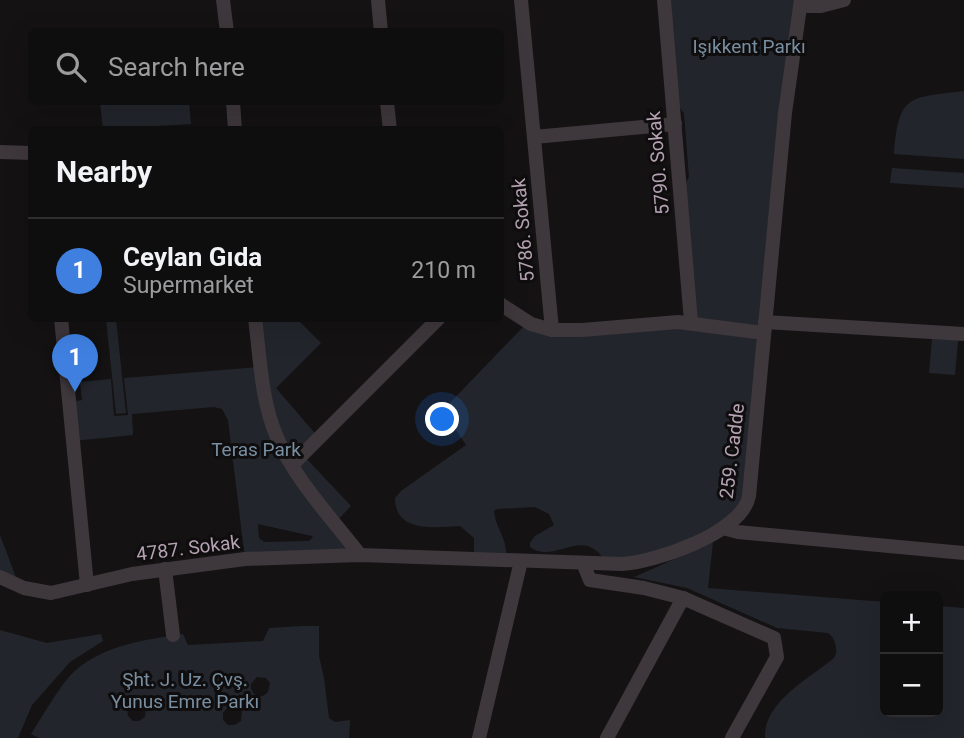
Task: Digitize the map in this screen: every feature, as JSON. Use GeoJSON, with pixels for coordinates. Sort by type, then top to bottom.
{"type":"FeatureCollection","features":[{"type":"Feature","properties":{"kind":"street"},"geometry":{"type":"LineString","coordinates":[[223,0],[226,28]]}},
{"type":"Feature","properties":{"kind":"street"},"geometry":{"type":"LineString","coordinates":[[377,0],[380,28]]}},
{"type":"Feature","properties":{"kind":"street","name":"5786. Sokak"},"geometry":{"type":"LineString","coordinates":[[521,0],[552,330]]}},
{"type":"Feature","properties":{"kind":"street","name":"5790. Sokak"},"geometry":{"type":"LineString","coordinates":[[664,0],[691,322]]}},
{"type":"Feature","properties":{"kind":"street"},"geometry":{"type":"LineString","coordinates":[[800,3],[821,6],[844,0]]}},
{"type":"Feature","properties":{"kind":"street","name":"259. Cadde"},"geometry":{"type":"LineString","coordinates":[[360,555],[637,563],[723,528],[741,514],[747,503],[785,113],[800,3]]}},
{"type":"Feature","properties":{"kind":"street"},"geometry":{"type":"LineString","coordinates":[[233,105],[235,126]]}},
{"type":"Feature","properties":{"kind":"street"},"geometry":{"type":"LineString","coordinates":[[387,105],[390,126]]}},
{"type":"Feature","properties":{"kind":"street"},"geometry":{"type":"LineString","coordinates":[[534,137],[675,124]]}},
{"type":"Feature","properties":{"kind":"street"},"geometry":{"type":"LineString","coordinates":[[0,152],[28,153]]}},
{"type":"Feature","properties":{"kind":"street"},"geometry":{"type":"LineString","coordinates":[[504,307],[531,324],[552,330],[691,322],[764,328],[964,334]]}},
{"type":"Feature","properties":{"kind":"street"},"geometry":{"type":"LineString","coordinates":[[61,322],[87,585]]}},
{"type":"Feature","properties":{"kind":"street"},"geometry":{"type":"LineString","coordinates":[[256,322],[269,414],[276,436],[292,465],[360,555]]}},
{"type":"Feature","properties":{"kind":"street"},"geometry":{"type":"LineString","coordinates":[[292,465],[435,322]]}},
{"type":"Feature","properties":{"kind":"street"},"geometry":{"type":"LineString","coordinates":[[723,528],[738,533],[964,553]]}},
{"type":"Feature","properties":{"kind":"street","name":"4787. Sokak"},"geometry":{"type":"LineString","coordinates":[[0,577],[24,588],[51,593],[165,569],[245,559],[360,555]]}},
{"type":"Feature","properties":{"kind":"street"},"geometry":{"type":"LineString","coordinates":[[479,738],[521,561]]}},
{"type":"Feature","properties":{"kind":"street"},"geometry":{"type":"LineString","coordinates":[[583,563],[590,580],[644,588],[683,598],[770,635],[776,644],[777,657],[732,738]]}},
{"type":"Feature","properties":{"kind":"street"},"geometry":{"type":"LineString","coordinates":[[165,569],[173,635]]}},
{"type":"Feature","properties":{"kind":"street"},"geometry":{"type":"LineString","coordinates":[[607,738],[683,598]]}},
{"type":"Feature","properties":{"kind":"street"},"geometry":{"type":"LineString","coordinates":[[483,721],[490,738]]}},
{"type":"Feature","properties":{"kind":"green space","name":"Işıkkent Parkı"},"geometry":{"type":"Polygon","coordinates":[[[664,0],[801,0],[745,509],[651,559],[603,558],[595,549],[586,546],[539,551],[530,547],[530,543],[535,536],[554,525],[549,514],[535,507],[497,509],[494,511],[495,517],[505,544],[506,556],[474,559],[474,538],[460,526],[419,526],[402,518],[397,510],[395,498],[401,491],[466,445],[443,410],[524,326],[691,322],[680,193],[689,177],[684,113],[673,100],[664,0]]]}},
{"type":"Feature","properties":{"kind":"green space"},"geometry":{"type":"Polygon","coordinates":[[[964,91],[964,159],[894,154],[899,120],[910,103],[930,95],[964,91]]]}},
{"type":"Feature","properties":{"kind":"green space"},"geometry":{"type":"Polygon","coordinates":[[[100,105],[189,105],[191,124],[103,126],[100,105]]]}},
{"type":"Feature","properties":{"kind":"green space"},"geometry":{"type":"Polygon","coordinates":[[[892,168],[964,173],[964,188],[890,183],[892,168]]]}},
{"type":"Feature","properties":{"kind":"green space"},"geometry":{"type":"Polygon","coordinates":[[[106,322],[116,322],[126,413],[116,414],[106,322]]]}},
{"type":"Feature","properties":{"kind":"green space","name":"Teras Park"},"geometry":{"type":"Polygon","coordinates":[[[255,322],[300,322],[321,343],[276,388],[319,438],[303,455],[351,506],[335,523],[360,555],[245,559],[228,420],[222,409],[214,407],[132,414],[133,435],[73,441],[69,402],[82,400],[80,382],[111,379],[114,416],[128,415],[124,378],[260,367],[255,322]],[[258,524],[259,538],[264,542],[309,541],[313,537],[258,524]]]}},
{"type":"Feature","properties":{"kind":"green space"},"geometry":{"type":"Polygon","coordinates":[[[932,339],[958,340],[955,375],[929,373],[932,339]]]}},
{"type":"Feature","properties":{"kind":"green space"},"geometry":{"type":"Polygon","coordinates":[[[0,535],[17,580],[0,577],[0,535]]]}},
{"type":"Feature","properties":{"kind":"green space"},"geometry":{"type":"Polygon","coordinates":[[[713,542],[708,588],[880,602],[880,717],[943,717],[943,606],[964,608],[964,738],[765,738],[766,725],[780,702],[834,658],[836,644],[833,638],[828,633],[777,628],[687,588],[634,577],[713,542]]]}},
{"type":"Feature","properties":{"kind":"green space","name":"Şht. J. Uz. Çvş. Yunus Emre Parkı"},"geometry":{"type":"Polygon","coordinates":[[[319,626],[319,656],[329,718],[335,722],[350,720],[349,738],[39,738],[31,734],[64,683],[75,671],[102,653],[150,639],[183,634],[188,645],[263,641],[269,628],[319,626]],[[257,677],[251,684],[251,689],[255,695],[263,696],[268,692],[270,683],[266,678],[257,677]],[[133,702],[127,709],[128,716],[133,721],[145,717],[146,708],[142,703],[133,702]],[[229,706],[223,713],[223,720],[228,725],[241,721],[242,712],[235,706],[229,706]]]}},
{"type":"Feature","properties":{"kind":"green space"},"geometry":{"type":"Polygon","coordinates":[[[0,630],[47,643],[101,634],[103,641],[70,662],[32,705],[18,738],[0,738],[0,630]]]}},
{"type":"Feature","properties":{"kind":"place","name":"Ceylan Gıda"},"geometry":{"type":"Point","coordinates":[75,392]}}]}
